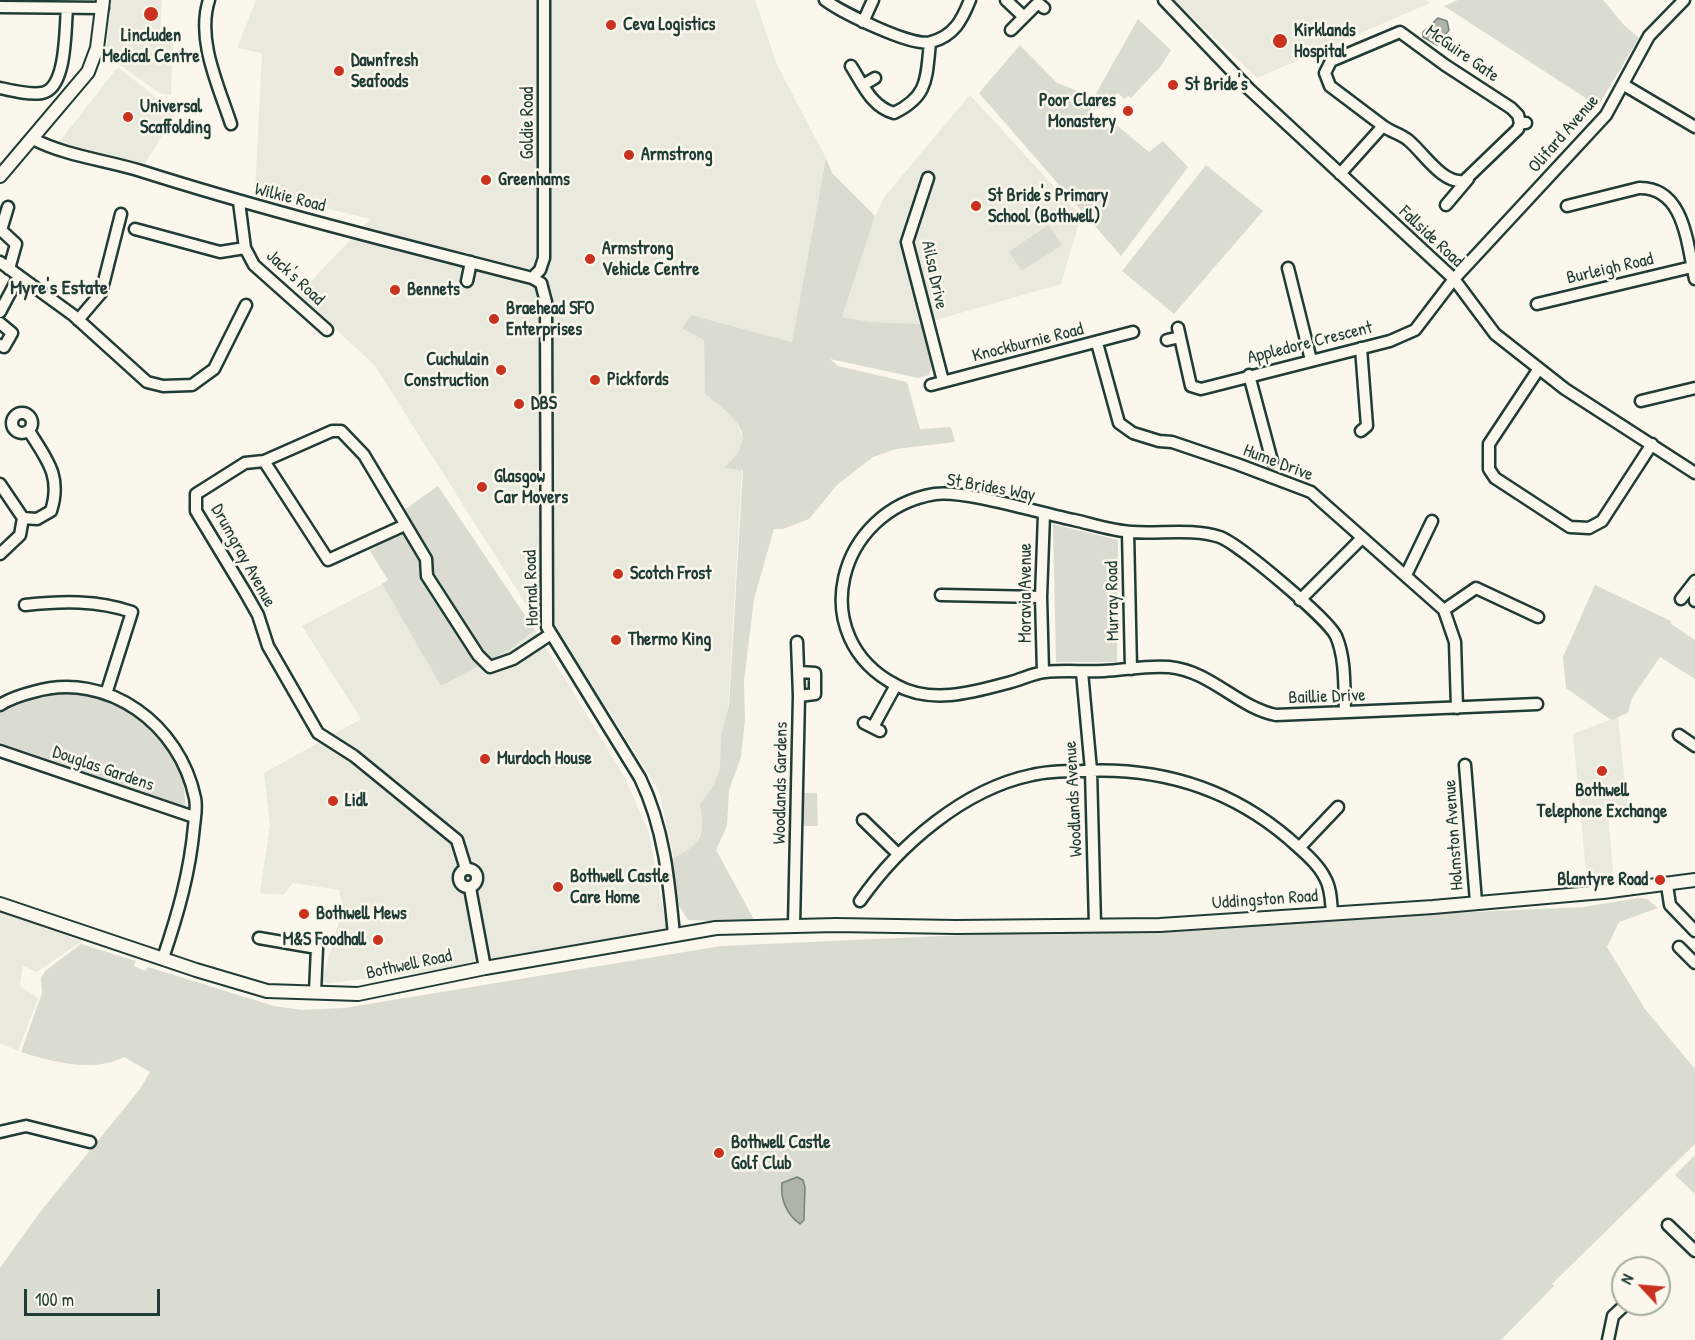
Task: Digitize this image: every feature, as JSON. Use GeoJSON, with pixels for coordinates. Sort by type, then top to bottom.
{"type":"FeatureCollection","features":[{"type":"Feature","properties":{"kind":"main road"},"geometry":{"type":"LineString","coordinates":[[0,176],[88,72],[97,48],[103,4]]}},
{"type":"Feature","properties":{"kind":"main road","name":"Uddingston Road"},"geometry":{"type":"LineString","coordinates":[[836,925],[1160,925],[1476,902],[1666,885],[1695,880]]}},
{"type":"Feature","properties":{"kind":"main road","name":"Bothwell Road"},"geometry":{"type":"LineString","coordinates":[[0,904],[267,991],[358,994],[485,968],[716,928],[836,925]]}},
{"type":"Feature","properties":{"kind":"street"},"geometry":{"type":"LineString","coordinates":[[209,0],[205,28],[208,47],[231,124]]}},
{"type":"Feature","properties":{"kind":"street","name":"Goldie Road"},"geometry":{"type":"LineString","coordinates":[[536,280],[544,258],[544,0]]}},
{"type":"Feature","properties":{"kind":"street"},"geometry":{"type":"LineString","coordinates":[[825,0],[863,22],[915,42],[930,43],[951,33],[962,20],[970,0]]}},
{"type":"Feature","properties":{"kind":"street"},"geometry":{"type":"LineString","coordinates":[[863,22],[873,0]]}},
{"type":"Feature","properties":{"kind":"street"},"geometry":{"type":"LineString","coordinates":[[1006,0],[1024,17]]}},
{"type":"Feature","properties":{"kind":"street","name":"Fallside Road"},"geometry":{"type":"LineString","coordinates":[[1164,0],[1205,45],[1454,279],[1495,334],[1538,370],[1695,473]]}},
{"type":"Feature","properties":{"kind":"street"},"geometry":{"type":"LineString","coordinates":[[0,7],[21,3],[67,8],[103,4]]}},
{"type":"Feature","properties":{"kind":"street"},"geometry":{"type":"LineString","coordinates":[[1011,30],[1038,3],[1044,8]]}},
{"type":"Feature","properties":{"kind":"street","name":"Olifard Avenue"},"geometry":{"type":"LineString","coordinates":[[1454,279],[1606,115],[1649,36],[1675,3]]}},
{"type":"Feature","properties":{"kind":"street"},"geometry":{"type":"LineString","coordinates":[[0,88],[43,93],[55,86],[61,71],[67,8]]}},
{"type":"Feature","properties":{"kind":"street","name":"McGuire Gate"},"geometry":{"type":"LineString","coordinates":[[1400,32],[1445,65],[1511,108],[1523,123],[1470,177],[1457,182],[1448,177],[1408,140],[1383,126],[1330,86],[1325,73],[1331,61],[1400,32]]}},
{"type":"Feature","properties":{"kind":"street"},"geometry":{"type":"LineString","coordinates":[[851,66],[882,110],[894,113],[912,103],[921,93],[927,79],[930,43]]}},
{"type":"Feature","properties":{"kind":"street"},"geometry":{"type":"LineString","coordinates":[[863,84],[875,78]]}},
{"type":"Feature","properties":{"kind":"street"},"geometry":{"type":"LineString","coordinates":[[1624,85],[1695,127]]}},
{"type":"Feature","properties":{"kind":"street"},"geometry":{"type":"LineString","coordinates":[[1340,174],[1383,126]]}},
{"type":"Feature","properties":{"kind":"street","name":"Wilkie Road"},"geometry":{"type":"LineString","coordinates":[[33,139],[49,147],[130,168],[239,202],[536,280]]}},
{"type":"Feature","properties":{"kind":"street"},"geometry":{"type":"LineString","coordinates":[[1446,204],[1470,177]]}},
{"type":"Feature","properties":{"kind":"street","name":"Ailsa Drive"},"geometry":{"type":"LineString","coordinates":[[928,178],[907,242],[943,381]]}},
{"type":"Feature","properties":{"kind":"street"},"geometry":{"type":"LineString","coordinates":[[1567,206],[1639,188],[1651,188],[1663,193],[1674,203],[1684,231],[1695,279]]}},
{"type":"Feature","properties":{"kind":"street"},"geometry":{"type":"LineString","coordinates":[[135,229],[220,252],[245,248],[239,202]]}},
{"type":"Feature","properties":{"kind":"street"},"geometry":{"type":"LineString","coordinates":[[8,207],[1,230],[16,244],[4,266],[78,320],[147,382],[163,386],[192,385],[214,369],[246,305]]}},
{"type":"Feature","properties":{"kind":"street"},"geometry":{"type":"LineString","coordinates":[[78,320],[100,293],[121,214]]}},
{"type":"Feature","properties":{"kind":"street","name":"Jack's Road"},"geometry":{"type":"LineString","coordinates":[[245,248],[254,264],[327,330]]}},
{"type":"Feature","properties":{"kind":"street"},"geometry":{"type":"LineString","coordinates":[[467,281],[471,262]]}},
{"type":"Feature","properties":{"kind":"street","name":"Burleigh Road"},"geometry":{"type":"LineString","coordinates":[[1537,304],[1692,267]]}},
{"type":"Feature","properties":{"kind":"street"},"geometry":{"type":"LineString","coordinates":[[1288,268],[1311,360]]}},
{"type":"Feature","properties":{"kind":"street"},"geometry":{"type":"LineString","coordinates":[[0,312],[19,276]]}},
{"type":"Feature","properties":{"kind":"street","name":"Appledore Crescent"},"geometry":{"type":"LineString","coordinates":[[1167,340],[1180,336],[1191,386],[1201,389],[1389,341],[1415,330],[1454,279]]}},
{"type":"Feature","properties":{"kind":"street","name":"Hornal Road"},"geometry":{"type":"LineString","coordinates":[[536,280],[546,302],[547,627],[640,778],[651,801],[668,871],[674,935]]}},
{"type":"Feature","properties":{"kind":"street"},"geometry":{"type":"LineString","coordinates":[[0,323],[12,333],[4,347],[0,345]]}},
{"type":"Feature","properties":{"kind":"street","name":"Knockburnie Road"},"geometry":{"type":"LineString","coordinates":[[931,385],[1133,332]]}},
{"type":"Feature","properties":{"kind":"street","name":"Hume Drive"},"geometry":{"type":"LineString","coordinates":[[1097,343],[1119,423],[1144,437],[1172,442],[1311,492],[1444,610],[1455,642],[1457,708]]}},
{"type":"Feature","properties":{"kind":"street"},"geometry":{"type":"LineString","coordinates":[[1361,348],[1367,426],[1361,431]]}},
{"type":"Feature","properties":{"kind":"street"},"geometry":{"type":"LineString","coordinates":[[1538,370],[1489,444],[1489,469],[1505,484],[1570,526],[1589,528],[1602,521],[1652,444]]}},
{"type":"Feature","properties":{"kind":"street"},"geometry":{"type":"LineString","coordinates":[[1249,375],[1272,461]]}},
{"type":"Feature","properties":{"kind":"street"},"geometry":{"type":"LineString","coordinates":[[1641,401],[1695,388]]}},
{"type":"Feature","properties":{"kind":"street"},"geometry":{"type":"LineString","coordinates":[[23,518],[37,519],[51,511],[57,493],[52,471],[29,431]]}},
{"type":"Feature","properties":{"kind":"street","name":"Drumgray Avenue"},"geometry":{"type":"LineString","coordinates":[[485,968],[470,888],[464,887],[459,880],[460,873],[466,869],[457,840],[354,756],[318,733],[268,646],[250,600],[196,511],[196,494],[245,463],[264,461],[332,431],[341,431],[364,455],[426,559],[427,576],[432,585],[478,655],[490,667],[513,659],[551,634]]}},
{"type":"Feature","properties":{"kind":"street"},"geometry":{"type":"LineString","coordinates":[[264,461],[328,560],[405,525]]}},
{"type":"Feature","properties":{"kind":"street"},"geometry":{"type":"LineString","coordinates":[[0,484],[23,518],[20,535],[0,554]]}},
{"type":"Feature","properties":{"kind":"street","name":"St Brides Way"},"geometry":{"type":"LineString","coordinates":[[1082,672],[1043,672],[966,693],[941,696],[918,693],[896,686],[865,660],[846,627],[842,603],[842,576],[853,549],[867,531],[885,514],[936,494],[969,497],[1128,532],[1184,532],[1219,537],[1248,553],[1335,634],[1342,657],[1346,712]]}},
{"type":"Feature","properties":{"kind":"street","name":"Moravia Avenue"},"geometry":{"type":"LineString","coordinates":[[1043,672],[1041,597],[1044,514]]}},
{"type":"Feature","properties":{"kind":"street"},"geometry":{"type":"LineString","coordinates":[[1406,575],[1432,521]]}},
{"type":"Feature","properties":{"kind":"street","name":"Murray Road"},"geometry":{"type":"LineString","coordinates":[[1128,532],[1131,669]]}},
{"type":"Feature","properties":{"kind":"street"},"geometry":{"type":"LineString","coordinates":[[1300,600],[1362,538]]}},
{"type":"Feature","properties":{"kind":"street"},"geometry":{"type":"LineString","coordinates":[[1681,599],[1695,581]]}},
{"type":"Feature","properties":{"kind":"street"},"geometry":{"type":"LineString","coordinates":[[1444,610],[1476,588],[1538,617]]}},
{"type":"Feature","properties":{"kind":"street"},"geometry":{"type":"LineString","coordinates":[[1695,595],[1695,601]]}},
{"type":"Feature","properties":{"kind":"street"},"geometry":{"type":"LineString","coordinates":[[941,596],[1041,597]]}},
{"type":"Feature","properties":{"kind":"street"},"geometry":{"type":"LineString","coordinates":[[25,605],[94,603],[132,612],[106,694]]}},
{"type":"Feature","properties":{"kind":"street","name":"Woodlands Gardens"},"geometry":{"type":"LineString","coordinates":[[794,926],[799,696],[797,642]]}},
{"type":"Feature","properties":{"kind":"street","name":"Baillie Drive"},"geometry":{"type":"LineString","coordinates":[[1131,669],[1169,667],[1198,675],[1215,682],[1264,713],[1276,715],[1537,704]]}},
{"type":"Feature","properties":{"kind":"street"},"geometry":{"type":"LineString","coordinates":[[1082,672],[1131,669]]}},
{"type":"Feature","properties":{"kind":"street"},"geometry":{"type":"LineString","coordinates":[[799,672],[815,673],[816,694],[799,696]]}},
{"type":"Feature","properties":{"kind":"street","name":"Woodlands Avenue"},"geometry":{"type":"LineString","coordinates":[[1082,672],[1091,770],[1095,925]]}},
{"type":"Feature","properties":{"kind":"street"},"geometry":{"type":"LineString","coordinates":[[873,727],[896,686]]}},
{"type":"Feature","properties":{"kind":"street"},"geometry":{"type":"LineString","coordinates":[[0,705],[10,699],[47,687],[77,687],[129,702],[151,719],[168,737],[187,772],[195,800],[195,817],[186,882],[163,958]]}},
{"type":"Feature","properties":{"kind":"street"},"geometry":{"type":"LineString","coordinates":[[1680,735],[1695,746]]}},
{"type":"Feature","properties":{"kind":"street","name":"Douglas Gardens"},"geometry":{"type":"LineString","coordinates":[[0,751],[195,817]]}},
{"type":"Feature","properties":{"kind":"street","name":"Holmston Avenue"},"geometry":{"type":"LineString","coordinates":[[1466,765],[1476,902]]}},
{"type":"Feature","properties":{"kind":"street"},"geometry":{"type":"LineString","coordinates":[[860,901],[898,854],[930,825],[996,787],[1032,775],[1123,769],[1167,776],[1206,788],[1238,802],[1299,848],[1325,877],[1332,914]]}},
{"type":"Feature","properties":{"kind":"street"},"geometry":{"type":"LineString","coordinates":[[1299,848],[1338,807]]}},
{"type":"Feature","properties":{"kind":"street"},"geometry":{"type":"LineString","coordinates":[[863,820],[898,854]]}},
{"type":"Feature","properties":{"kind":"street"},"geometry":{"type":"LineString","coordinates":[[1666,885],[1670,905],[1695,931]]}},
{"type":"Feature","properties":{"kind":"street"},"geometry":{"type":"LineString","coordinates":[[259,938],[317,948],[315,992]]}},
{"type":"Feature","properties":{"kind":"street"},"geometry":{"type":"LineString","coordinates":[[1679,947],[1695,963]]}},
{"type":"Feature","properties":{"kind":"street"},"geometry":{"type":"LineString","coordinates":[[0,1132],[26,1126],[90,1142]]}},
{"type":"Feature","properties":{"kind":"street"},"geometry":{"type":"LineString","coordinates":[[1668,1225],[1695,1251]]}},
{"type":"Feature","properties":{"kind":"street"},"geometry":{"type":"LineString","coordinates":[[1608,1340],[1613,1316]]}},
{"type":"Feature","properties":{"kind":"shaded area"},"geometry":{"type":"Polygon","coordinates":[[[109,0],[162,0],[160,40],[173,41],[171,95],[161,94],[106,55],[109,0]]]}},
{"type":"Feature","properties":{"kind":"shaded area"},"geometry":{"type":"Polygon","coordinates":[[[256,0],[755,0],[777,65],[826,158],[792,342],[691,315],[683,330],[704,340],[705,394],[736,420],[744,442],[739,455],[725,468],[742,469],[724,779],[694,848],[674,860],[659,791],[609,711],[536,620],[375,366],[299,294],[370,219],[255,191],[262,53],[237,48],[256,0]]]}},
{"type":"Feature","properties":{"kind":"shaded area","name":"Kirklands Hospital"},"geometry":{"type":"Polygon","coordinates":[[[1174,0],[1425,0],[1430,3],[1257,78],[1174,0]]]}},
{"type":"Feature","properties":{"kind":"shaded area"},"geometry":{"type":"Polygon","coordinates":[[[1458,0],[1603,0],[1624,25],[1639,38],[1598,106],[1444,6],[1458,0]]]}},
{"type":"Feature","properties":{"kind":"shaded area"},"geometry":{"type":"Polygon","coordinates":[[[1438,18],[1447,21],[1449,30],[1437,45],[1423,37],[1423,32],[1438,18]]]}},
{"type":"Feature","properties":{"kind":"shaded area"},"geometry":{"type":"Polygon","coordinates":[[[1138,19],[1171,50],[1161,66],[1131,98],[1128,96],[1124,99],[1118,93],[1112,98],[1107,93],[1089,111],[1105,130],[1114,123],[1149,152],[1163,141],[1188,167],[1121,256],[979,93],[1020,45],[1057,83],[1094,97],[1138,19]]]}},
{"type":"Feature","properties":{"kind":"shaded area"},"geometry":{"type":"Polygon","coordinates":[[[118,67],[175,113],[145,164],[59,142],[118,67]]]}},
{"type":"Feature","properties":{"kind":"shaded area","name":"St Bride's Primary School (Bothwell)"},"geometry":{"type":"Polygon","coordinates":[[[970,95],[1081,216],[1061,284],[922,324],[871,322],[842,317],[875,216],[885,196],[970,95]]]}},
{"type":"Feature","properties":{"kind":"shaded area"},"geometry":{"type":"Polygon","coordinates":[[[826,158],[832,173],[875,216],[842,317],[871,322],[922,324],[932,365],[929,375],[918,378],[830,359],[838,366],[907,382],[920,429],[951,427],[955,442],[896,449],[873,457],[837,485],[809,519],[783,529],[774,529],[754,599],[744,681],[745,720],[741,757],[729,790],[727,826],[716,850],[756,923],[688,920],[679,906],[672,859],[689,849],[699,838],[702,824],[700,804],[714,785],[720,768],[721,736],[729,705],[743,470],[724,468],[741,446],[743,436],[734,419],[705,394],[704,340],[682,329],[691,315],[792,342],[826,158]]]}},
{"type":"Feature","properties":{"kind":"shaded area"},"geometry":{"type":"Polygon","coordinates":[[[1206,165],[1263,211],[1174,314],[1122,271],[1206,165]]]}},
{"type":"Feature","properties":{"kind":"shaded area"},"geometry":{"type":"Polygon","coordinates":[[[1048,225],[1062,245],[1022,271],[1009,252],[1048,225]]]}},
{"type":"Feature","properties":{"kind":"shaded area"},"geometry":{"type":"Polygon","coordinates":[[[438,486],[535,630],[513,648],[441,686],[382,584],[388,580],[370,551],[412,523],[404,510],[438,486]]]}},
{"type":"Feature","properties":{"kind":"shaded area"},"geometry":{"type":"Polygon","coordinates":[[[1053,524],[1118,540],[1117,662],[1056,662],[1053,524]]]}},
{"type":"Feature","properties":{"kind":"shaded area"},"geometry":{"type":"Polygon","coordinates":[[[382,584],[441,686],[513,648],[535,630],[624,776],[649,833],[667,930],[479,960],[455,968],[321,984],[343,907],[339,890],[293,883],[283,895],[260,893],[270,825],[264,773],[361,719],[302,626],[382,584]]]}},
{"type":"Feature","properties":{"kind":"shaded area"},"geometry":{"type":"Polygon","coordinates":[[[1595,585],[1671,621],[1670,623],[1695,640],[1695,679],[1660,657],[1632,698],[1628,713],[1611,720],[1566,688],[1563,657],[1595,585]]]}},
{"type":"Feature","properties":{"kind":"shaded area"},"geometry":{"type":"Polygon","coordinates":[[[76,691],[124,707],[157,733],[183,779],[186,808],[0,746],[0,710],[18,700],[36,695],[76,691]]]}},
{"type":"Feature","properties":{"kind":"shaded area"},"geometry":{"type":"Polygon","coordinates":[[[1618,717],[1628,811],[1608,815],[1614,880],[1587,882],[1573,734],[1618,717]]]}},
{"type":"Feature","properties":{"kind":"shaded area"},"geometry":{"type":"Polygon","coordinates":[[[801,793],[817,793],[818,826],[802,826],[801,793]]]}},
{"type":"Feature","properties":{"kind":"shaded area","name":"Bothwell Castle Golf Club"},"geometry":{"type":"Polygon","coordinates":[[[1639,898],[1647,899],[1658,908],[1619,922],[1607,947],[1645,1009],[1695,1069],[1695,1144],[1552,1284],[1554,1286],[1501,1340],[0,1340],[0,1268],[40,1212],[140,1089],[150,1072],[124,1057],[112,1062],[86,1065],[59,1062],[21,1052],[42,993],[41,978],[45,971],[81,944],[136,961],[134,966],[145,971],[148,967],[274,1006],[302,1010],[344,1008],[721,946],[1583,907],[1639,898]]]}},
{"type":"Feature","properties":{"kind":"shaded area"},"geometry":{"type":"Polygon","coordinates":[[[0,911],[82,941],[37,972],[23,966],[20,986],[38,998],[18,1051],[0,1043],[0,911]]]}},
{"type":"Feature","properties":{"kind":"shaded area"},"geometry":{"type":"Polygon","coordinates":[[[1695,1155],[1695,1194],[1675,1175],[1695,1155]]]}},
{"type":"Feature","properties":{"kind":"shaded area"},"geometry":{"type":"Polygon","coordinates":[[[797,1177],[803,1180],[805,1187],[804,1220],[800,1224],[788,1211],[783,1201],[782,1189],[782,1183],[797,1177]]]}},
{"type":"Feature","properties":{"kind":"place","name":"Lincluden Medical Centre"},"geometry":{"type":"Point","coordinates":[151,14]}},
{"type":"Feature","properties":{"kind":"place","name":"Ceva Logistics"},"geometry":{"type":"Point","coordinates":[611,25]}},
{"type":"Feature","properties":{"kind":"place","name":"Kirklands Hospital"},"geometry":{"type":"Point","coordinates":[1280,41]}},
{"type":"Feature","properties":{"kind":"place","name":"Dawnfresh Seafoods"},"geometry":{"type":"Point","coordinates":[339,71]}},
{"type":"Feature","properties":{"kind":"place","name":"St Bride's"},"geometry":{"type":"Point","coordinates":[1173,85]}},
{"type":"Feature","properties":{"kind":"place","name":"Poor Clares Monastery"},"geometry":{"type":"Point","coordinates":[1128,111]}},
{"type":"Feature","properties":{"kind":"place","name":"Universal Scaffolding"},"geometry":{"type":"Point","coordinates":[128,117]}},
{"type":"Feature","properties":{"kind":"place","name":"Armstrong"},"geometry":{"type":"Point","coordinates":[629,155]}},
{"type":"Feature","properties":{"kind":"place","name":"Greenhams"},"geometry":{"type":"Point","coordinates":[486,180]}},
{"type":"Feature","properties":{"kind":"place","name":"St Bride's Primary School (Bothwell)"},"geometry":{"type":"Point","coordinates":[976,206]}},
{"type":"Feature","properties":{"kind":"place","name":"Armstrong Vehicle Centre"},"geometry":{"type":"Point","coordinates":[590,259]}},
{"type":"Feature","properties":{"kind":"place","name":"Bennets"},"geometry":{"type":"Point","coordinates":[395,290]}},
{"type":"Feature","properties":{"kind":"place","name":"Braehead SFO Enterprises"},"geometry":{"type":"Point","coordinates":[494,319]}},
{"type":"Feature","properties":{"kind":"place","name":"Cuchulain Construction"},"geometry":{"type":"Point","coordinates":[501,370]}},
{"type":"Feature","properties":{"kind":"place","name":"Pickfords"},"geometry":{"type":"Point","coordinates":[595,380]}},
{"type":"Feature","properties":{"kind":"place","name":"DBS"},"geometry":{"type":"Point","coordinates":[519,404]}},
{"type":"Feature","properties":{"kind":"place","name":"Glasgow Car Movers"},"geometry":{"type":"Point","coordinates":[482,487]}},
{"type":"Feature","properties":{"kind":"place","name":"Scotch Frost"},"geometry":{"type":"Point","coordinates":[618,574]}},
{"type":"Feature","properties":{"kind":"place","name":"Thermo King"},"geometry":{"type":"Point","coordinates":[616,640]}},
{"type":"Feature","properties":{"kind":"place","name":"Murdoch House"},"geometry":{"type":"Point","coordinates":[485,759]}},
{"type":"Feature","properties":{"kind":"place","name":"Bothwell Telephone Exchange"},"geometry":{"type":"Point","coordinates":[1602,771]}},
{"type":"Feature","properties":{"kind":"place","name":"Lidl"},"geometry":{"type":"Point","coordinates":[333,801]}},
{"type":"Feature","properties":{"kind":"place","name":"Blantyre Road"},"geometry":{"type":"Point","coordinates":[1660,880]}},
{"type":"Feature","properties":{"kind":"place","name":"Bothwell Castle Care Home"},"geometry":{"type":"Point","coordinates":[558,887]}},
{"type":"Feature","properties":{"kind":"place","name":"Bothwell Mews"},"geometry":{"type":"Point","coordinates":[304,914]}},
{"type":"Feature","properties":{"kind":"place","name":"M&S Foodhall"},"geometry":{"type":"Point","coordinates":[378,940]}},
{"type":"Feature","properties":{"kind":"place","name":"Bothwell Castle Golf Club"},"geometry":{"type":"Point","coordinates":[719,1153]}},
{"type":"Feature","properties":{"kind":"district","name":"Myre's Estate"},"geometry":{"type":"Point","coordinates":[59,289]}}]}
